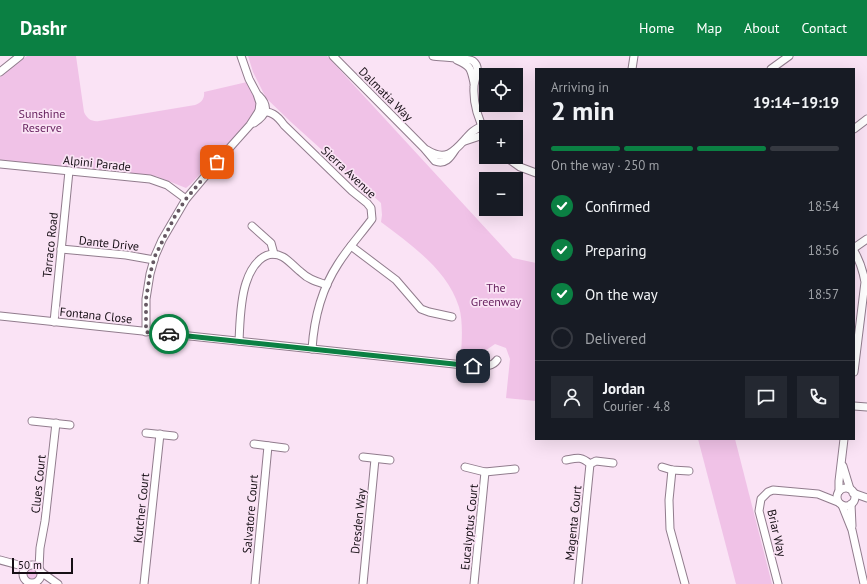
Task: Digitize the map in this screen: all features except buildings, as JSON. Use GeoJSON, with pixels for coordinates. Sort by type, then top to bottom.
{"type":"FeatureCollection","features":[{"type":"Feature","properties":{"kind":"street"},"geometry":{"type":"LineString","coordinates":[[0,72],[20,56]]}},
{"type":"Feature","properties":{"kind":"street"},"geometry":{"type":"LineString","coordinates":[[146,332],[146,299],[150,274],[162,240],[186,199],[217,162],[263,112],[241,56]]}},
{"type":"Feature","properties":{"kind":"street","name":"Dalmatia Way"},"geometry":{"type":"LineString","coordinates":[[333,56],[424,148],[434,154],[442,156],[455,150],[473,131],[479,128]]}},
{"type":"Feature","properties":{"kind":"street"},"geometry":{"type":"LineString","coordinates":[[339,62],[344,56]]}},
{"type":"Feature","properties":{"kind":"street"},"geometry":{"type":"LineString","coordinates":[[433,56],[474,61],[478,71],[474,83],[475,105],[480,120]]}},
{"type":"Feature","properties":{"kind":"street"},"geometry":{"type":"LineString","coordinates":[[632,68],[634,56]]}},
{"type":"Feature","properties":{"kind":"street"},"geometry":{"type":"LineString","coordinates":[[772,68],[789,56]]}},
{"type":"Feature","properties":{"kind":"street","name":"Sierra Avenue"},"geometry":{"type":"LineString","coordinates":[[263,112],[284,125],[371,208],[372,219],[337,265],[327,285],[316,316],[312,349]]}},
{"type":"Feature","properties":{"kind":"street"},"geometry":{"type":"LineString","coordinates":[[855,128],[867,119]]}},
{"type":"Feature","properties":{"kind":"street","name":"Dalmatia Way"},"geometry":{"type":"LineString","coordinates":[[465,140],[479,136]]}},
{"type":"Feature","properties":{"kind":"street","name":"Alpini Parade"},"geometry":{"type":"LineString","coordinates":[[0,164],[150,179],[167,185],[186,199]]}},
{"type":"Feature","properties":{"kind":"street"},"geometry":{"type":"LineString","coordinates":[[516,164],[535,173]]}},
{"type":"Feature","properties":{"kind":"street","name":"Tarraco Road"},"geometry":{"type":"LineString","coordinates":[[54,322],[69,171]]}},
{"type":"Feature","properties":{"kind":"street"},"geometry":{"type":"LineString","coordinates":[[252,226],[271,243],[274,254]]}},
{"type":"Feature","properties":{"kind":"street"},"geometry":{"type":"LineString","coordinates":[[855,247],[867,239]]}},
{"type":"Feature","properties":{"kind":"street"},"geometry":{"type":"LineString","coordinates":[[351,246],[396,280],[421,309],[452,317]]}},
{"type":"Feature","properties":{"kind":"street","name":"Dante Drive"},"geometry":{"type":"LineString","coordinates":[[61,249],[126,255],[154,260]]}},
{"type":"Feature","properties":{"kind":"street"},"geometry":{"type":"LineString","coordinates":[[855,253],[859,259],[865,282],[865,305],[855,366]]}},
{"type":"Feature","properties":{"kind":"street"},"geometry":{"type":"LineString","coordinates":[[238,341],[246,283],[252,269],[260,258],[274,254],[284,258],[310,279],[327,285]]}},
{"type":"Feature","properties":{"kind":"street","name":"Fontana Close"},"geometry":{"type":"LineString","coordinates":[[0,316],[473,366],[487,366],[494,364],[497,360]]}},
{"type":"Feature","properties":{"kind":"street"},"geometry":{"type":"LineString","coordinates":[[855,406],[867,407]]}},
{"type":"Feature","properties":{"kind":"street"},"geometry":{"type":"LineString","coordinates":[[32,420],[70,425]]}},
{"type":"Feature","properties":{"kind":"street","name":"Clues Court"},"geometry":{"type":"LineString","coordinates":[[35,582],[40,570],[40,548],[45,521],[56,423]]}},
{"type":"Feature","properties":{"kind":"street"},"geometry":{"type":"LineString","coordinates":[[146,433],[174,436]]}},
{"type":"Feature","properties":{"kind":"street","name":"Kutcher Court"},"geometry":{"type":"LineString","coordinates":[[144,584],[160,434]]}},
{"type":"Feature","properties":{"kind":"street"},"geometry":{"type":"LineString","coordinates":[[844,440],[839,492],[837,497],[852,530],[864,584]]}},
{"type":"Feature","properties":{"kind":"street"},"geometry":{"type":"LineString","coordinates":[[254,444],[285,448]]}},
{"type":"Feature","properties":{"kind":"street","name":"Salvatore Court"},"geometry":{"type":"LineString","coordinates":[[255,584],[268,446]]}},
{"type":"Feature","properties":{"kind":"street"},"geometry":{"type":"LineString","coordinates":[[363,458],[390,460]]}},
{"type":"Feature","properties":{"kind":"street"},"geometry":{"type":"LineString","coordinates":[[566,460],[577,458],[584,459],[590,464],[596,461],[613,463]]}},
{"type":"Feature","properties":{"kind":"street","name":"Dresden Way"},"geometry":{"type":"LineString","coordinates":[[363,584],[375,459]]}},
{"type":"Feature","properties":{"kind":"street"},"geometry":{"type":"LineString","coordinates":[[842,462],[854,497],[852,503],[852,530]]}},
{"type":"Feature","properties":{"kind":"street","name":"Magenta Court"},"geometry":{"type":"LineString","coordinates":[[578,584],[590,464]]}},
{"type":"Feature","properties":{"kind":"street"},"geometry":{"type":"LineString","coordinates":[[662,467],[672,470],[689,471]]}},
{"type":"Feature","properties":{"kind":"street","name":"Eucalyptus Court"},"geometry":{"type":"LineString","coordinates":[[465,468],[485,472],[515,469]]}},
{"type":"Feature","properties":{"kind":"street"},"geometry":{"type":"LineString","coordinates":[[672,470],[668,500],[668,514],[670,529],[685,584]]}},
{"type":"Feature","properties":{"kind":"street","name":"Eucalyptus Court"},"geometry":{"type":"LineString","coordinates":[[474,584],[485,472]]}},
{"type":"Feature","properties":{"kind":"street"},"geometry":{"type":"LineString","coordinates":[[839,492],[844,489],[867,499]]}},
{"type":"Feature","properties":{"kind":"street","name":"Briar Way"},"geometry":{"type":"LineString","coordinates":[[778,584],[759,511],[761,499],[768,492],[773,490],[818,494],[839,492]]}},
{"type":"Feature","properties":{"kind":"street","name":"Briar Way"},"geometry":{"type":"LineString","coordinates":[[818,494],[840,503]]}},
{"type":"Feature","properties":{"kind":"street"},"geometry":{"type":"LineString","coordinates":[[840,503],[847,506],[867,499]]}},
{"type":"Feature","properties":{"kind":"street","name":"Clues Court"},"geometry":{"type":"LineString","coordinates":[[26,574],[40,548]]}},
{"type":"Feature","properties":{"kind":"street"},"geometry":{"type":"LineString","coordinates":[[3,561],[26,574],[35,582],[58,584]]}},
{"type":"Feature","properties":{"kind":"street"},"geometry":{"type":"LineString","coordinates":[[26,574],[36,566],[58,584]]}},
{"type":"Feature","properties":{"kind":"green space","name":"Sunshine Reserve"},"geometry":{"type":"Polygon","coordinates":[[[27,56],[76,56],[84,112],[88,118],[94,121],[195,105],[202,100],[204,97],[204,92],[247,82],[256,99],[258,107],[253,117],[186,188],[156,176],[0,160],[0,77],[27,56]]]}},
{"type":"Feature","properties":{"kind":"green space","name":"The Greenway"},"geometry":{"type":"Polygon","coordinates":[[[248,56],[327,56],[513,258],[535,263],[535,401],[506,398],[510,359],[506,348],[495,344],[479,355],[461,353],[462,330],[459,307],[446,281],[437,269],[416,249],[381,222],[381,203],[266,98],[253,72],[248,56]]]}},
{"type":"Feature","properties":{"kind":"green space"},"geometry":{"type":"Polygon","coordinates":[[[698,440],[735,440],[772,584],[736,584],[698,440]]]}},
{"type":"Feature","properties":{"kind":"green space"},"geometry":{"type":"Polygon","coordinates":[[[30,570],[34,570],[36,574],[34,578],[30,578],[28,576],[28,572],[30,570]]]}},
{"type":"Feature","properties":{"kind":"way so far"},"geometry":{"type":"LineString","coordinates":[[169,334],[146,332],[146,299],[150,274],[155,256],[175,216],[186,199],[217,162]]}},
{"type":"Feature","properties":{"kind":"route"},"geometry":{"type":"LineString","coordinates":[[169,334],[473,366]]}}]}
